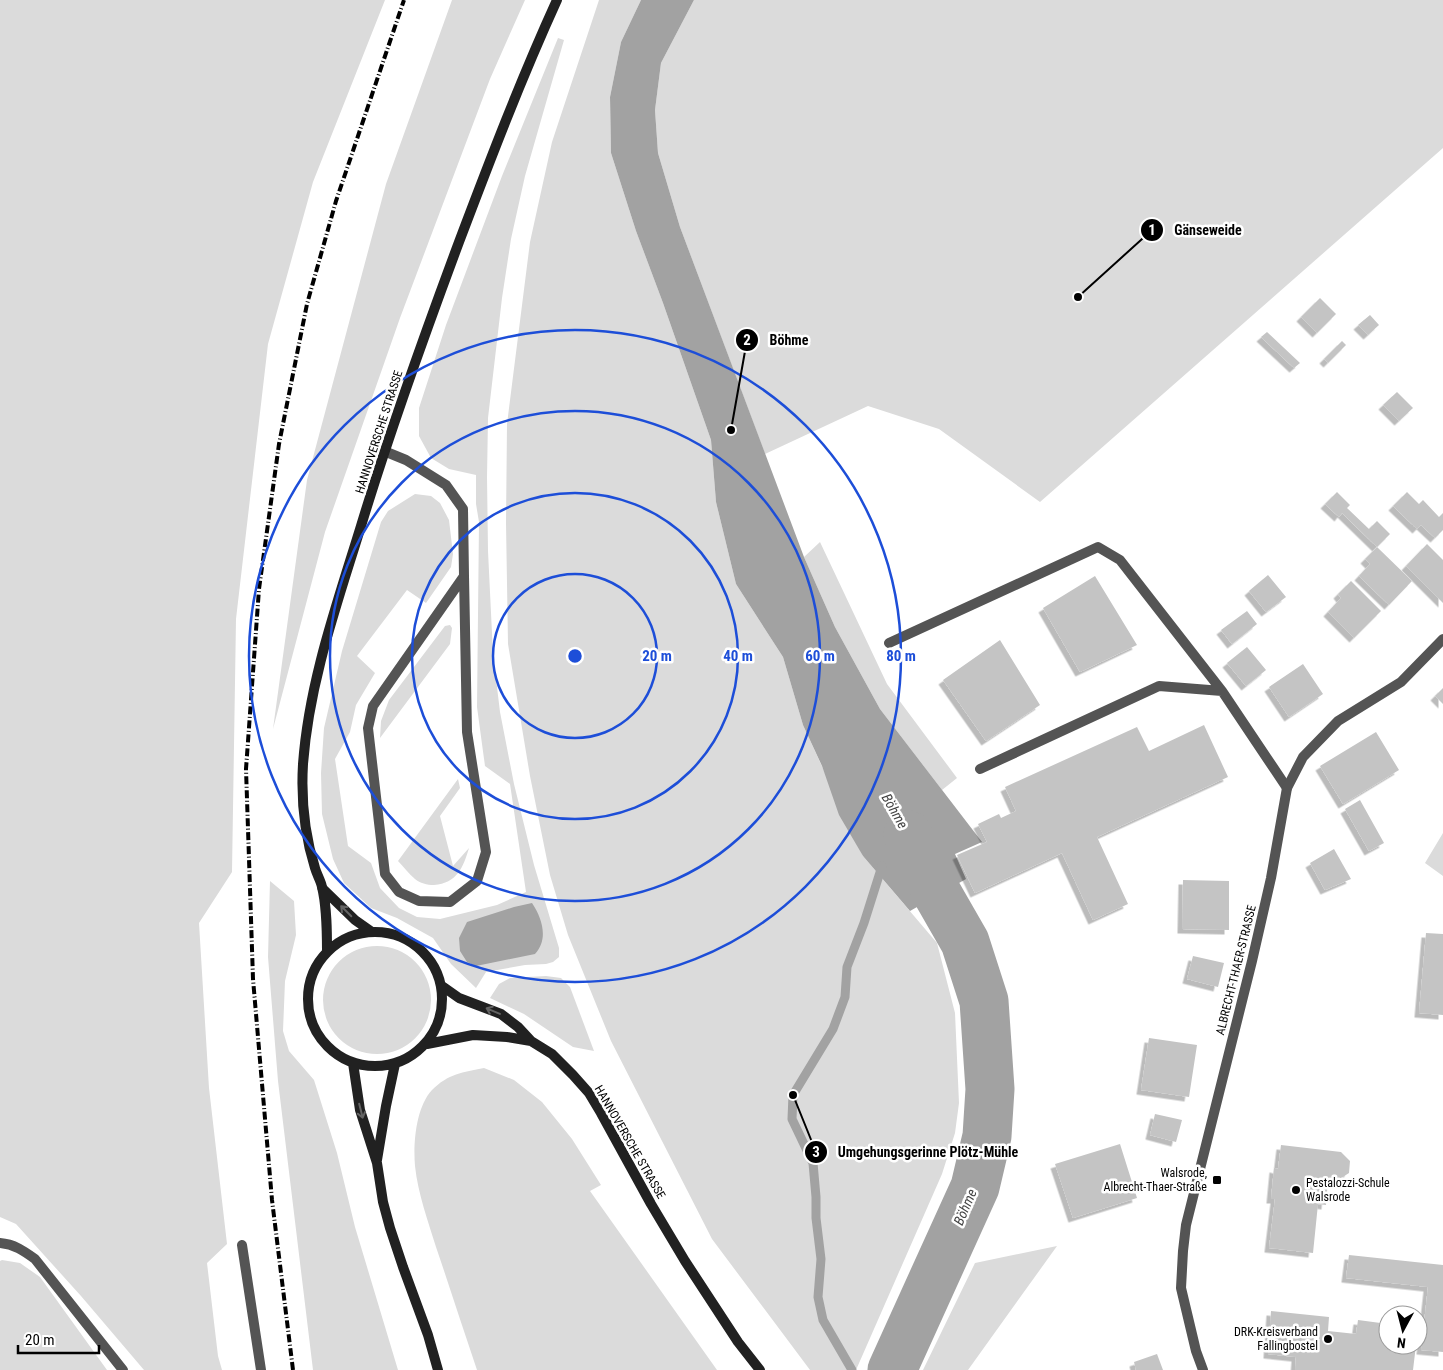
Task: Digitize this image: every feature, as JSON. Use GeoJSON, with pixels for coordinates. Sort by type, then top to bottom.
{"type":"FeatureCollection","features":[{"type":"Feature","properties":{"kind":"main road","name":"HANNOVERSCHE STRASSE"},"geometry":{"type":"LineString","coordinates":[[327,952],[327,928],[322,888],[315,869],[304,809],[303,767],[307,727],[321,657],[384,451],[433,312],[497,141],[557,0]]}},
{"type":"Feature","properties":{"kind":"main road","name":"HANNOVERSCHE STRASSE"},"geometry":{"type":"LineString","coordinates":[[322,888],[355,920],[372,932]]}},
{"type":"Feature","properties":{"kind":"main road"},"geometry":{"type":"LineString","coordinates":[[372,932],[391,934],[409,940],[424,952],[435,967],[442,986],[443,1006],[440,1020],[427,1044],[412,1056],[395,1064],[381,1067],[353,1063],[336,1054],[322,1041],[312,1024],[308,1005],[309,986],[315,968],[327,952],[340,942],[355,935],[372,932]]}},
{"type":"Feature","properties":{"kind":"main road","name":"HANNOVERSCHE STRASSE"},"geometry":{"type":"LineString","coordinates":[[442,986],[459,998],[501,1014],[531,1041],[552,1054],[589,1093],[690,1270],[738,1342],[760,1370]]}},
{"type":"Feature","properties":{"kind":"main road","name":"HANNOVERSCHE STRASSE"},"geometry":{"type":"LineString","coordinates":[[427,1044],[473,1035],[507,1037],[531,1041]]}},
{"type":"Feature","properties":{"kind":"main road"},"geometry":{"type":"LineString","coordinates":[[353,1063],[360,1110],[377,1163],[383,1202],[390,1228],[428,1334],[438,1370]]}},
{"type":"Feature","properties":{"kind":"main road"},"geometry":{"type":"LineString","coordinates":[[377,1163],[395,1064]]}},
{"type":"Feature","properties":{"kind":"street"},"geometry":{"type":"LineString","coordinates":[[384,451],[406,460],[446,485],[463,510],[467,732],[486,852],[477,881],[450,902],[419,902],[399,892],[385,874],[368,728],[373,706],[464,576]]}},
{"type":"Feature","properties":{"kind":"street"},"geometry":{"type":"LineString","coordinates":[[889,643],[1098,547],[1120,560],[1222,691],[1287,788]]}},
{"type":"Feature","properties":{"kind":"street","name":"ALBRECHT-THAER-STRASSE"},"geometry":{"type":"LineString","coordinates":[[1203,1370],[1196,1351],[1181,1288],[1186,1225],[1252,961],[1271,878],[1287,788],[1303,757],[1338,721],[1401,682],[1443,639]]}},
{"type":"Feature","properties":{"kind":"street"},"geometry":{"type":"LineString","coordinates":[[980,769],[1159,686],[1222,691]]}},
{"type":"Feature","properties":{"kind":"street"},"geometry":{"type":"LineString","coordinates":[[0,1243],[20,1248],[35,1259],[123,1370]]}},
{"type":"Feature","properties":{"kind":"street"},"geometry":{"type":"LineString","coordinates":[[242,1245],[262,1370]]}},
{"type":"Feature","properties":{"kind":"shaded area"},"geometry":{"type":"Polygon","coordinates":[[[0,0],[385,0],[313,182],[268,344],[236,619],[232,872],[199,923],[209,1088],[227,1244],[207,1263],[218,1356],[222,1370],[144,1370],[16,1224],[0,1217],[0,0]]]}},
{"type":"Feature","properties":{"kind":"shaded area"},"geometry":{"type":"Polygon","coordinates":[[[452,0],[525,0],[490,79],[400,318],[325,532],[273,729],[307,480],[386,184],[452,0]]]}},
{"type":"Feature","properties":{"kind":"shaded area"},"geometry":{"type":"Polygon","coordinates":[[[599,0],[641,0],[621,42],[610,97],[611,153],[636,231],[711,440],[716,502],[736,584],[783,657],[803,725],[863,856],[937,943],[955,1013],[959,1103],[955,1133],[942,1174],[856,1370],[810,1370],[712,1239],[611,1041],[568,935],[550,875],[530,776],[508,644],[507,424],[530,242],[552,142],[599,0]]]}},
{"type":"Feature","properties":{"kind":"shaded area"},"geometry":{"type":"Polygon","coordinates":[[[694,0],[1443,0],[1443,148],[1040,502],[939,429],[868,406],[765,454],[680,227],[658,153],[655,110],[661,63],[694,0]]]}},
{"type":"Feature","properties":{"kind":"shaded area"},"geometry":{"type":"Polygon","coordinates":[[[558,38],[564,40],[525,176],[511,239],[488,418],[487,477],[488,551],[493,654],[500,712],[514,784],[534,865],[559,948],[559,957],[553,962],[546,964],[525,965],[486,972],[476,988],[451,964],[433,938],[397,918],[371,908],[344,883],[333,859],[322,814],[321,773],[324,728],[342,651],[381,522],[388,511],[415,494],[431,496],[440,503],[449,520],[453,554],[451,567],[426,603],[407,590],[357,656],[375,673],[356,705],[350,732],[335,759],[348,846],[371,863],[380,888],[399,908],[417,917],[440,919],[497,905],[526,892],[510,784],[485,766],[477,707],[479,522],[476,504],[476,475],[449,469],[431,458],[419,436],[419,408],[446,325],[502,176],[558,38]]]}},
{"type":"Feature","properties":{"kind":"shaded area"},"geometry":{"type":"Polygon","coordinates":[[[820,542],[887,684],[957,778],[942,790],[880,709],[835,627],[804,557],[820,542]]]}},
{"type":"Feature","properties":{"kind":"shaded area"},"geometry":{"type":"Polygon","coordinates":[[[450,625],[452,628],[450,644],[380,738],[381,721],[389,700],[445,626],[450,625]]]}},
{"type":"Feature","properties":{"kind":"shaded area"},"geometry":{"type":"Polygon","coordinates":[[[458,779],[460,788],[440,816],[453,866],[469,848],[467,855],[454,878],[442,884],[424,884],[415,879],[398,861],[458,779]]]}},
{"type":"Feature","properties":{"kind":"shaded area"},"geometry":{"type":"Polygon","coordinates":[[[1443,833],[1443,876],[1425,863],[1443,833]]]}},
{"type":"Feature","properties":{"kind":"shaded area"},"geometry":{"type":"Polygon","coordinates":[[[270,881],[294,901],[296,935],[285,981],[283,1031],[289,1051],[314,1080],[337,1153],[355,1227],[398,1370],[313,1370],[278,1081],[268,957],[270,881]]]}},
{"type":"Feature","properties":{"kind":"shaded area"},"geometry":{"type":"Polygon","coordinates":[[[377,946],[398,950],[415,962],[427,979],[431,1000],[427,1021],[415,1038],[398,1050],[377,1054],[356,1050],[339,1038],[327,1021],[323,1000],[327,979],[339,962],[356,950],[377,946]]]}},
{"type":"Feature","properties":{"kind":"shaded area"},"geometry":{"type":"Polygon","coordinates":[[[546,976],[561,978],[570,987],[594,1051],[573,1047],[524,1014],[490,998],[499,984],[510,978],[546,976]]]}},
{"type":"Feature","properties":{"kind":"shaded area"},"geometry":{"type":"Polygon","coordinates":[[[484,1068],[514,1080],[542,1102],[572,1139],[601,1185],[590,1191],[717,1370],[477,1370],[418,1187],[415,1147],[419,1115],[432,1090],[450,1077],[463,1072],[484,1068]]]}},
{"type":"Feature","properties":{"kind":"shaded area"},"geometry":{"type":"Polygon","coordinates":[[[1057,1246],[968,1370],[923,1370],[975,1263],[1057,1246]]]}},
{"type":"Feature","properties":{"kind":"shaded area"},"geometry":{"type":"Polygon","coordinates":[[[0,1261],[20,1263],[40,1277],[107,1370],[0,1370],[0,1261]]]}},
{"type":"Feature","properties":{"kind":"water"},"geometry":{"type":"Polygon","coordinates":[[[641,0],[694,0],[661,63],[655,110],[658,153],[680,227],[804,557],[835,627],[880,709],[982,842],[955,854],[966,879],[910,911],[863,856],[839,815],[822,766],[803,725],[783,657],[736,584],[716,502],[711,440],[636,231],[611,153],[610,97],[621,42],[641,0]]]}},
{"type":"Feature","properties":{"kind":"water"},"geometry":{"type":"Polygon","coordinates":[[[532,903],[539,915],[543,935],[542,942],[535,954],[476,966],[467,962],[460,951],[459,938],[467,922],[532,903]]]}},
{"type":"Feature","properties":{"kind":"building"},"geometry":{"type":"Polygon","coordinates":[[[1320,298],[1336,314],[1317,333],[1301,317],[1320,298]]]}},
{"type":"Feature","properties":{"kind":"building"},"geometry":{"type":"Polygon","coordinates":[[[1370,315],[1379,325],[1368,335],[1358,325],[1370,315]]]}},
{"type":"Feature","properties":{"kind":"building"},"geometry":{"type":"Polygon","coordinates":[[[1267,332],[1300,363],[1294,368],[1261,337],[1267,332]]]}},
{"type":"Feature","properties":{"kind":"building"},"geometry":{"type":"Polygon","coordinates":[[[1342,341],[1346,345],[1328,363],[1324,359],[1342,341]]]}},
{"type":"Feature","properties":{"kind":"building"},"geometry":{"type":"Polygon","coordinates":[[[1397,392],[1413,408],[1399,421],[1383,405],[1397,392]]]}},
{"type":"Feature","properties":{"kind":"building"},"geometry":{"type":"Polygon","coordinates":[[[1337,492],[1350,505],[1347,508],[1369,529],[1377,521],[1390,534],[1377,547],[1342,513],[1339,517],[1325,504],[1337,492]]]}},
{"type":"Feature","properties":{"kind":"building"},"geometry":{"type":"Polygon","coordinates":[[[1407,492],[1419,504],[1423,500],[1439,517],[1443,513],[1443,530],[1435,538],[1421,525],[1417,529],[1393,506],[1407,492]]]}},
{"type":"Feature","properties":{"kind":"building"},"geometry":{"type":"Polygon","coordinates":[[[1427,544],[1443,560],[1443,603],[1406,566],[1427,544]]]}},
{"type":"Feature","properties":{"kind":"building"},"geometry":{"type":"Polygon","coordinates":[[[1377,547],[1412,581],[1389,605],[1359,576],[1370,564],[1365,559],[1377,547]]]}},
{"type":"Feature","properties":{"kind":"building"},"geometry":{"type":"Polygon","coordinates":[[[1268,575],[1286,597],[1266,612],[1249,591],[1268,575]]]}},
{"type":"Feature","properties":{"kind":"building"},"geometry":{"type":"Polygon","coordinates":[[[1095,576],[1137,645],[1080,672],[1043,608],[1095,576]]]}},
{"type":"Feature","properties":{"kind":"building"},"geometry":{"type":"Polygon","coordinates":[[[1351,581],[1381,611],[1354,638],[1328,612],[1341,598],[1338,594],[1351,581]]]}},
{"type":"Feature","properties":{"kind":"building"},"geometry":{"type":"Polygon","coordinates":[[[1247,611],[1257,624],[1232,644],[1221,630],[1247,611]]]}},
{"type":"Feature","properties":{"kind":"building"},"geometry":{"type":"Polygon","coordinates":[[[1000,640],[1040,705],[986,741],[943,680],[1000,640]]]}},
{"type":"Feature","properties":{"kind":"building"},"geometry":{"type":"Polygon","coordinates":[[[1247,647],[1266,670],[1246,686],[1227,663],[1247,647]]]}},
{"type":"Feature","properties":{"kind":"building"},"geometry":{"type":"Polygon","coordinates":[[[1303,664],[1323,694],[1289,717],[1269,687],[1303,664]]]}},
{"type":"Feature","properties":{"kind":"building"},"geometry":{"type":"Polygon","coordinates":[[[1443,688],[1443,704],[1435,696],[1443,688]]]}},
{"type":"Feature","properties":{"kind":"building"},"geometry":{"type":"Polygon","coordinates":[[[1204,725],[1228,777],[1097,837],[1128,904],[1093,920],[1062,853],[975,893],[957,855],[987,842],[978,824],[999,814],[1001,818],[1016,811],[1005,787],[1137,727],[1149,751],[1204,725]]]}},
{"type":"Feature","properties":{"kind":"building"},"geometry":{"type":"Polygon","coordinates":[[[1376,732],[1399,770],[1343,804],[1320,766],[1376,732]]]}},
{"type":"Feature","properties":{"kind":"building"},"geometry":{"type":"Polygon","coordinates":[[[1360,800],[1384,843],[1369,851],[1345,809],[1360,800]]]}},
{"type":"Feature","properties":{"kind":"building"},"geometry":{"type":"Polygon","coordinates":[[[1334,849],[1351,879],[1325,890],[1310,863],[1334,849]]]}},
{"type":"Feature","properties":{"kind":"building"},"geometry":{"type":"Polygon","coordinates":[[[1183,880],[1229,881],[1229,930],[1182,929],[1183,880]]]}},
{"type":"Feature","properties":{"kind":"building"},"geometry":{"type":"Polygon","coordinates":[[[1426,933],[1443,934],[1443,1015],[1419,1013],[1426,933]]]}},
{"type":"Feature","properties":{"kind":"building"},"geometry":{"type":"Polygon","coordinates":[[[1193,956],[1224,963],[1218,987],[1187,979],[1193,956]]]}},
{"type":"Feature","properties":{"kind":"building"},"geometry":{"type":"Polygon","coordinates":[[[1149,1038],[1197,1045],[1189,1097],[1141,1090],[1149,1038]]]}},
{"type":"Feature","properties":{"kind":"building"},"geometry":{"type":"Polygon","coordinates":[[[1155,1114],[1182,1120],[1176,1142],[1150,1135],[1155,1114]]]}},
{"type":"Feature","properties":{"kind":"building"},"geometry":{"type":"Polygon","coordinates":[[[1120,1144],[1137,1198],[1073,1218],[1055,1164],[1120,1144]]]}},
{"type":"Feature","properties":{"kind":"building"},"geometry":{"type":"Polygon","coordinates":[[[1281,1145],[1341,1152],[1350,1161],[1349,1173],[1338,1180],[1328,1179],[1326,1205],[1318,1204],[1313,1253],[1269,1248],[1275,1199],[1271,1199],[1274,1168],[1278,1169],[1281,1145]]]}},
{"type":"Feature","properties":{"kind":"building"},"geometry":{"type":"Polygon","coordinates":[[[1349,1255],[1443,1265],[1443,1352],[1428,1351],[1428,1305],[1426,1305],[1428,1287],[1346,1278],[1349,1255]]]}},
{"type":"Feature","properties":{"kind":"building","name":"DRK-Kreisverband Fallingbostel"},"geometry":{"type":"Polygon","coordinates":[[[1271,1311],[1329,1317],[1328,1331],[1356,1334],[1358,1320],[1378,1323],[1378,1355],[1415,1355],[1413,1370],[1295,1370],[1296,1357],[1268,1354],[1271,1311]]]}},
{"type":"Feature","properties":{"kind":"building"},"geometry":{"type":"Polygon","coordinates":[[[1157,1354],[1163,1370],[1136,1370],[1134,1362],[1157,1354]]]}},
{"type":"Feature","properties":{"kind":"waterway","name":"Böhme"},"geometry":{"type":"LineString","coordinates":[[892,1370],[975,1187],[987,1136],[990,1089],[984,1001],[965,942],[938,895],[908,835]]}},
{"type":"Feature","properties":{"kind":"waterway"},"geometry":{"type":"LineString","coordinates":[[852,1370],[823,1320],[818,1297],[821,1259],[816,1218],[813,1163],[792,1119],[793,1095],[833,1029],[845,997],[847,967],[864,923],[882,866]]}},
{"type":"Feature","properties":{"kind":"railway"},"geometry":{"type":"LineString","coordinates":[[293,1370],[272,1200],[253,979],[246,769],[259,589],[279,444],[307,304],[336,201],[404,0]]}},
{"type":"Feature","properties":{"kind":"place","name":"Gänseweide"},"geometry":{"type":"Point","coordinates":[1078,297]}},
{"type":"Feature","properties":{"kind":"place","name":"Böhme"},"geometry":{"type":"Point","coordinates":[731,430]}},
{"type":"Feature","properties":{"kind":"place","name":"Umgehungsgerinne Plötz-Mühle"},"geometry":{"type":"Point","coordinates":[793,1095]}},
{"type":"Feature","properties":{"kind":"place","name":"Walsrode, Albrecht-Thaer-Straße"},"geometry":{"type":"Point","coordinates":[1217,1180]}},
{"type":"Feature","properties":{"kind":"place","name":"Pestalozzi-Schule Walsrode"},"geometry":{"type":"Point","coordinates":[1296,1190]}},
{"type":"Feature","properties":{"kind":"place","name":"DRK-Kreisverband Fallingbostel"},"geometry":{"type":"Point","coordinates":[1328,1339]}}]}
